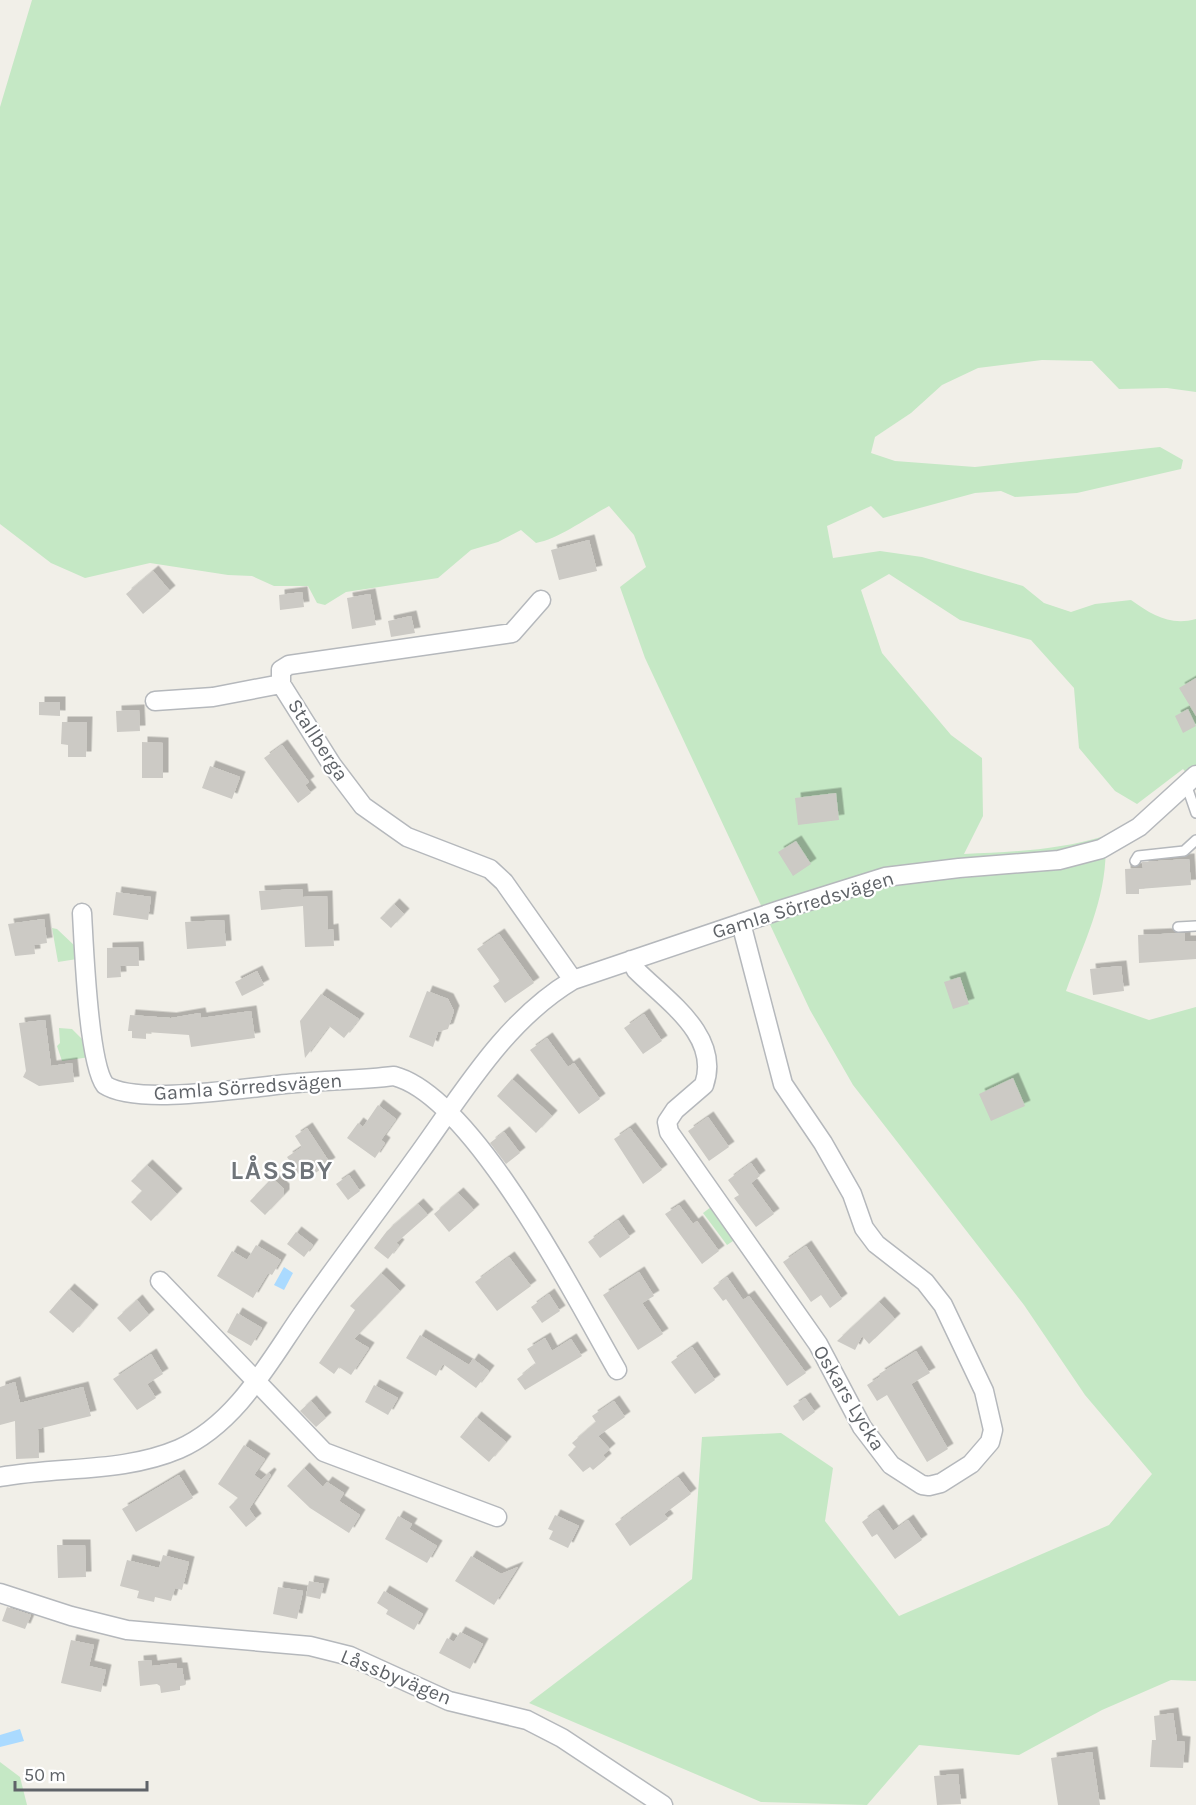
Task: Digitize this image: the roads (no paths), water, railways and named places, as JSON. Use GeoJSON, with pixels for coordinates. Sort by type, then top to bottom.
{"type":"FeatureCollection","features":[{"type":"Feature","properties":{"kind":"street","name":"Stallberga"},"geometry":{"type":"LineString","coordinates":[[541,600],[512,633],[289,664],[280,670],[281,684],[332,765],[363,806],[407,837],[490,869],[504,882],[573,980]]}},
{"type":"Feature","properties":{"kind":"street"},"geometry":{"type":"LineString","coordinates":[[155,701],[213,697],[281,684]]}},
{"type":"Feature","properties":{"kind":"street","name":"Gamla Sörredsvägen"},"geometry":{"type":"LineString","coordinates":[[0,1477],[27,1472],[119,1465],[178,1449],[217,1425],[256,1380],[447,1113],[522,1020],[553,992],[573,980],[885,877],[958,868],[1059,860],[1094,851],[1118,842],[1139,827],[1191,780]]}},
{"type":"Feature","properties":{"kind":"street","name":"Gamla Sörredsvägen"},"geometry":{"type":"LineString","coordinates":[[82,914],[97,1067],[102,1082],[108,1087],[146,1094],[199,1092],[394,1076],[414,1084],[447,1113],[479,1147],[518,1201],[617,1370]]}},
{"type":"Feature","properties":{"kind":"street","name":"Oskars Lycka"},"geometry":{"type":"LineString","coordinates":[[631,960],[636,970],[694,1028],[709,1058],[704,1085],[675,1110],[667,1122],[669,1132],[818,1344],[862,1427],[891,1465],[922,1485],[941,1483],[971,1464],[990,1442],[993,1430],[991,1411],[984,1391],[943,1305],[925,1282],[876,1244],[864,1228],[852,1194],[823,1143],[783,1084],[741,923]]}},
{"type":"Feature","properties":{"kind":"street"},"geometry":{"type":"LineString","coordinates":[[160,1281],[324,1452],[497,1517]]}},
{"type":"Feature","properties":{"kind":"street","name":"Låssbyvägen"},"geometry":{"type":"LineString","coordinates":[[0,1593],[71,1616],[127,1630],[309,1646],[350,1656],[443,1698],[527,1720],[562,1738],[644,1800],[663,1805]]}},
{"type":"Feature","properties":{"kind":"lane"},"geometry":{"type":"LineString","coordinates":[[1191,780],[1196,813]]}},
{"type":"Feature","properties":{"kind":"lane"},"geometry":{"type":"LineString","coordinates":[[1135,861],[1138,856],[1184,851],[1196,840]]}},
{"type":"Feature","properties":{"kind":"lane"},"geometry":{"type":"LineString","coordinates":[[1178,927],[1196,926]]}},
{"type":"Feature","properties":{"kind":"water"},"geometry":{"type":"Polygon","coordinates":[[[284,1267],[293,1273],[284,1290],[274,1285],[284,1267]]]}},
{"type":"Feature","properties":{"kind":"water"},"geometry":{"type":"Polygon","coordinates":[[[20,1729],[24,1741],[0,1747],[0,1735],[20,1729]]]}},
{"type":"Feature","properties":{"kind":"district","name":"LÅSSBY"},"geometry":{"type":"Point","coordinates":[282,1170]}}]}
